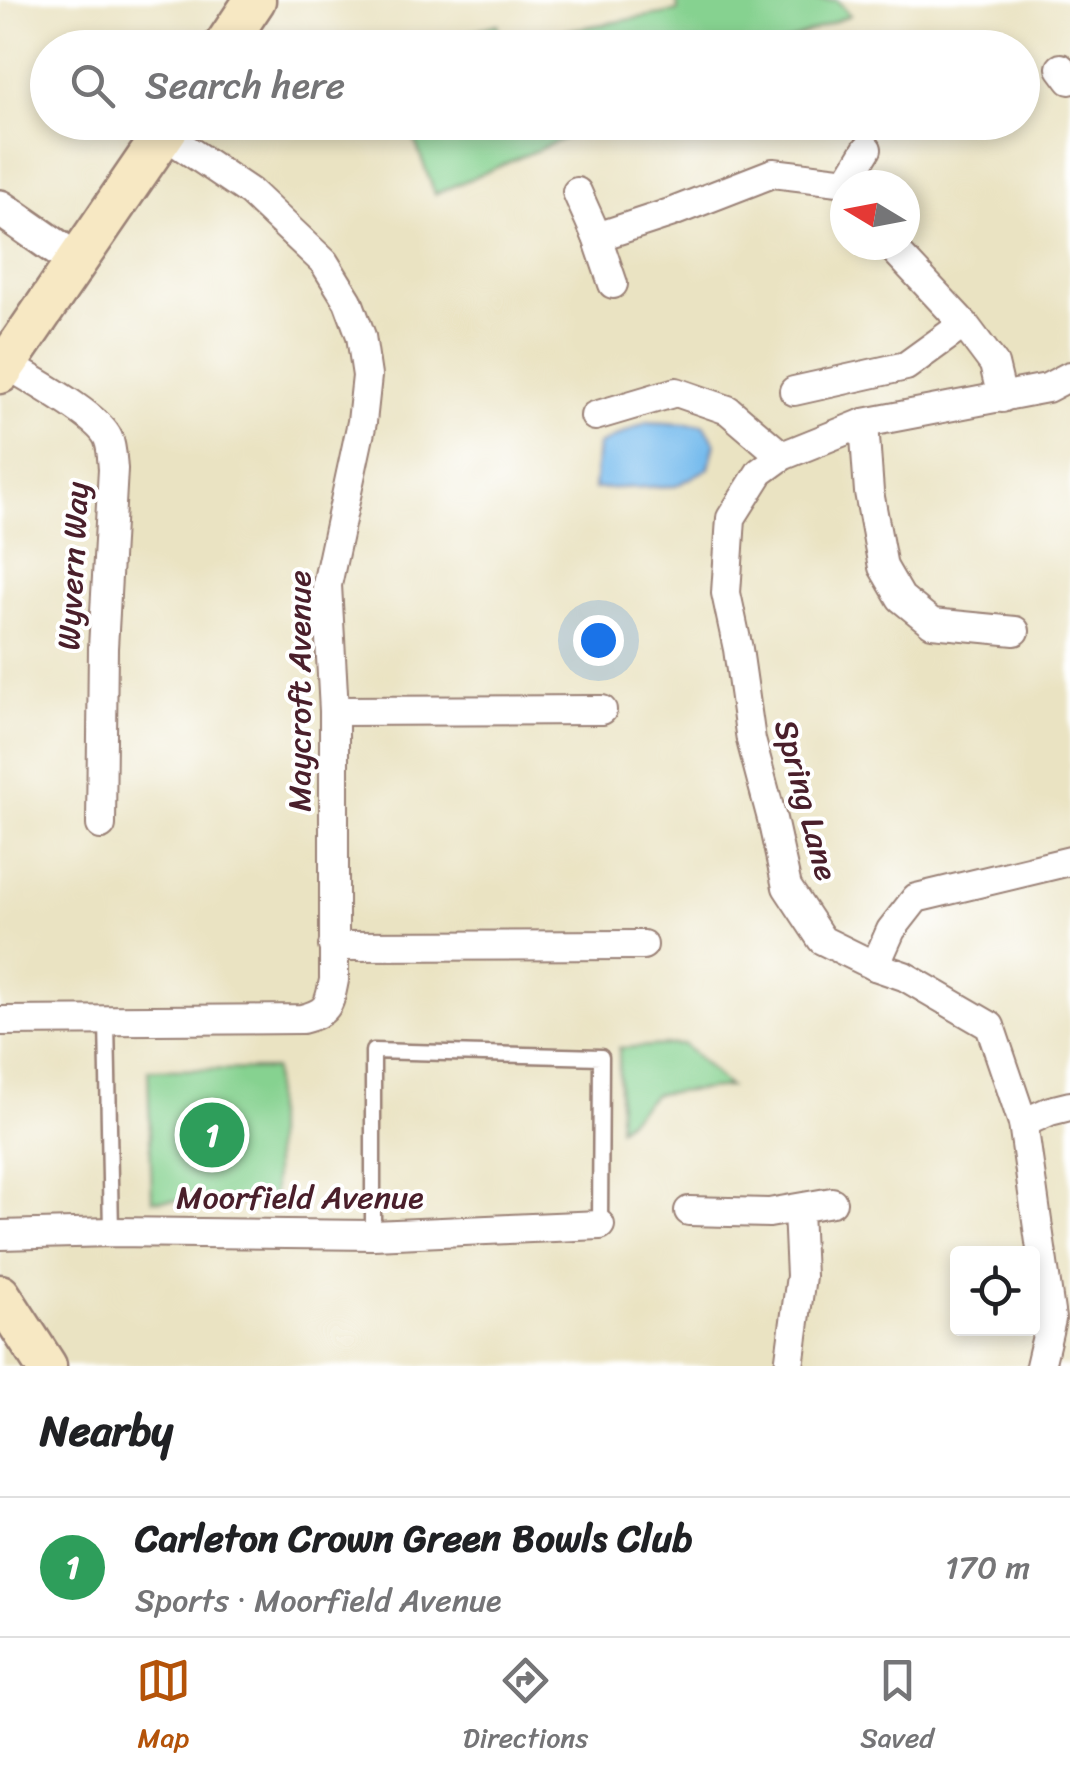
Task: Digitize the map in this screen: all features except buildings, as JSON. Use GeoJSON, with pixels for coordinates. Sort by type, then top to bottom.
{"type":"FeatureCollection","features":[{"type":"Feature","properties":{"kind":"main road"},"geometry":{"type":"LineString","coordinates":[[235,30],[255,0]]}},
{"type":"Feature","properties":{"kind":"main road"},"geometry":{"type":"LineString","coordinates":[[3,368],[160,140]]}},
{"type":"Feature","properties":{"kind":"main road"},"geometry":{"type":"LineString","coordinates":[[0,1295],[46,1366]]}},
{"type":"Feature","properties":{"kind":"street","name":"Maycroft Avenue"},"geometry":{"type":"LineString","coordinates":[[0,1020],[302,1019],[321,1014],[330,1002],[334,980],[334,711],[327,585],[362,422],[367,376],[362,336],[348,301],[324,262],[250,192],[183,140]]}},
{"type":"Feature","properties":{"kind":"street"},"geometry":{"type":"LineString","coordinates":[[855,170],[867,148]]}},
{"type":"Feature","properties":{"kind":"street"},"geometry":{"type":"LineString","coordinates":[[597,237],[773,173],[830,181]]}},
{"type":"Feature","properties":{"kind":"street"},"geometry":{"type":"LineString","coordinates":[[576,192],[613,284]]}},
{"type":"Feature","properties":{"kind":"street"},"geometry":{"type":"LineString","coordinates":[[0,208],[76,262]]}},
{"type":"Feature","properties":{"kind":"street"},"geometry":{"type":"LineString","coordinates":[[904,260],[964,324],[994,364],[1002,398]]}},
{"type":"Feature","properties":{"kind":"street"},"geometry":{"type":"LineString","coordinates":[[794,391],[906,366],[964,324]]}},
{"type":"Feature","properties":{"kind":"street","name":"Wyvern Way"},"geometry":{"type":"LineString","coordinates":[[3,368],[89,417],[107,434],[112,451],[103,648],[101,825]]}},
{"type":"Feature","properties":{"kind":"street","name":"Spring Lane"},"geometry":{"type":"LineString","coordinates":[[1040,1366],[1060,1322],[1024,1122],[990,1026],[904,976],[822,940],[787,888],[751,740],[726,593],[730,518],[760,472],[782,456],[864,423],[1047,388],[1070,376]]}},
{"type":"Feature","properties":{"kind":"street"},"geometry":{"type":"LineString","coordinates":[[595,416],[676,392],[728,410],[782,456]]}},
{"type":"Feature","properties":{"kind":"street"},"geometry":{"type":"LineString","coordinates":[[864,423],[870,492],[884,568],[901,598],[932,623],[1016,631]]}},
{"type":"Feature","properties":{"kind":"street"},"geometry":{"type":"LineString","coordinates":[[334,711],[602,710]]}},
{"type":"Feature","properties":{"kind":"street"},"geometry":{"type":"LineString","coordinates":[[876,966],[891,930],[916,898],[1070,861]]}},
{"type":"Feature","properties":{"kind":"street"},"geometry":{"type":"LineString","coordinates":[[333,946],[643,944]]}},
{"type":"Feature","properties":{"kind":"street"},"geometry":{"type":"LineString","coordinates":[[1024,1122],[1070,1106]]}},
{"type":"Feature","properties":{"kind":"street"},"geometry":{"type":"LineString","coordinates":[[689,1211],[769,1212],[832,1202]]}},
{"type":"Feature","properties":{"kind":"street"},"geometry":{"type":"LineString","coordinates":[[789,1366],[801,1276],[798,1210]]}},
{"type":"Feature","properties":{"kind":"street","name":"Moorfield Avenue"},"geometry":{"type":"LineString","coordinates":[[0,1234],[373,1234],[600,1225]]}},
{"type":"Feature","properties":{"kind":"lane"},"geometry":{"type":"LineString","coordinates":[[107,1021],[111,1232]]}},
{"type":"Feature","properties":{"kind":"lane"},"geometry":{"type":"LineString","coordinates":[[373,1234],[374,1051],[601,1057],[600,1225]]}},
{"type":"Feature","properties":{"kind":"green space"},"geometry":{"type":"Polygon","coordinates":[[[677,0],[837,0],[850,15],[814,30],[570,30],[678,11],[677,0]]]}},
{"type":"Feature","properties":{"kind":"green space"},"geometry":{"type":"Polygon","coordinates":[[[498,24],[499,30],[476,30],[498,24]]]}},
{"type":"Feature","properties":{"kind":"green space"},"geometry":{"type":"Polygon","coordinates":[[[414,140],[560,140],[435,194],[414,140]]]}},
{"type":"Feature","properties":{"kind":"green space"},"geometry":{"type":"Polygon","coordinates":[[[683,1044],[729,1087],[655,1094],[619,1128],[619,1048],[683,1044]]]}},
{"type":"Feature","properties":{"kind":"green space"},"geometry":{"type":"Polygon","coordinates":[[[274,1069],[274,1203],[152,1200],[148,1070],[274,1069]]]}},
{"type":"Feature","properties":{"kind":"water"},"geometry":{"type":"Polygon","coordinates":[[[647,422],[704,425],[715,442],[709,468],[676,486],[594,489],[598,445],[647,422]]]}},
{"type":"Feature","properties":{"kind":"place","name":"Carleton Crown Green Bowls Club"},"geometry":{"type":"Point","coordinates":[212,1135]}}]}
